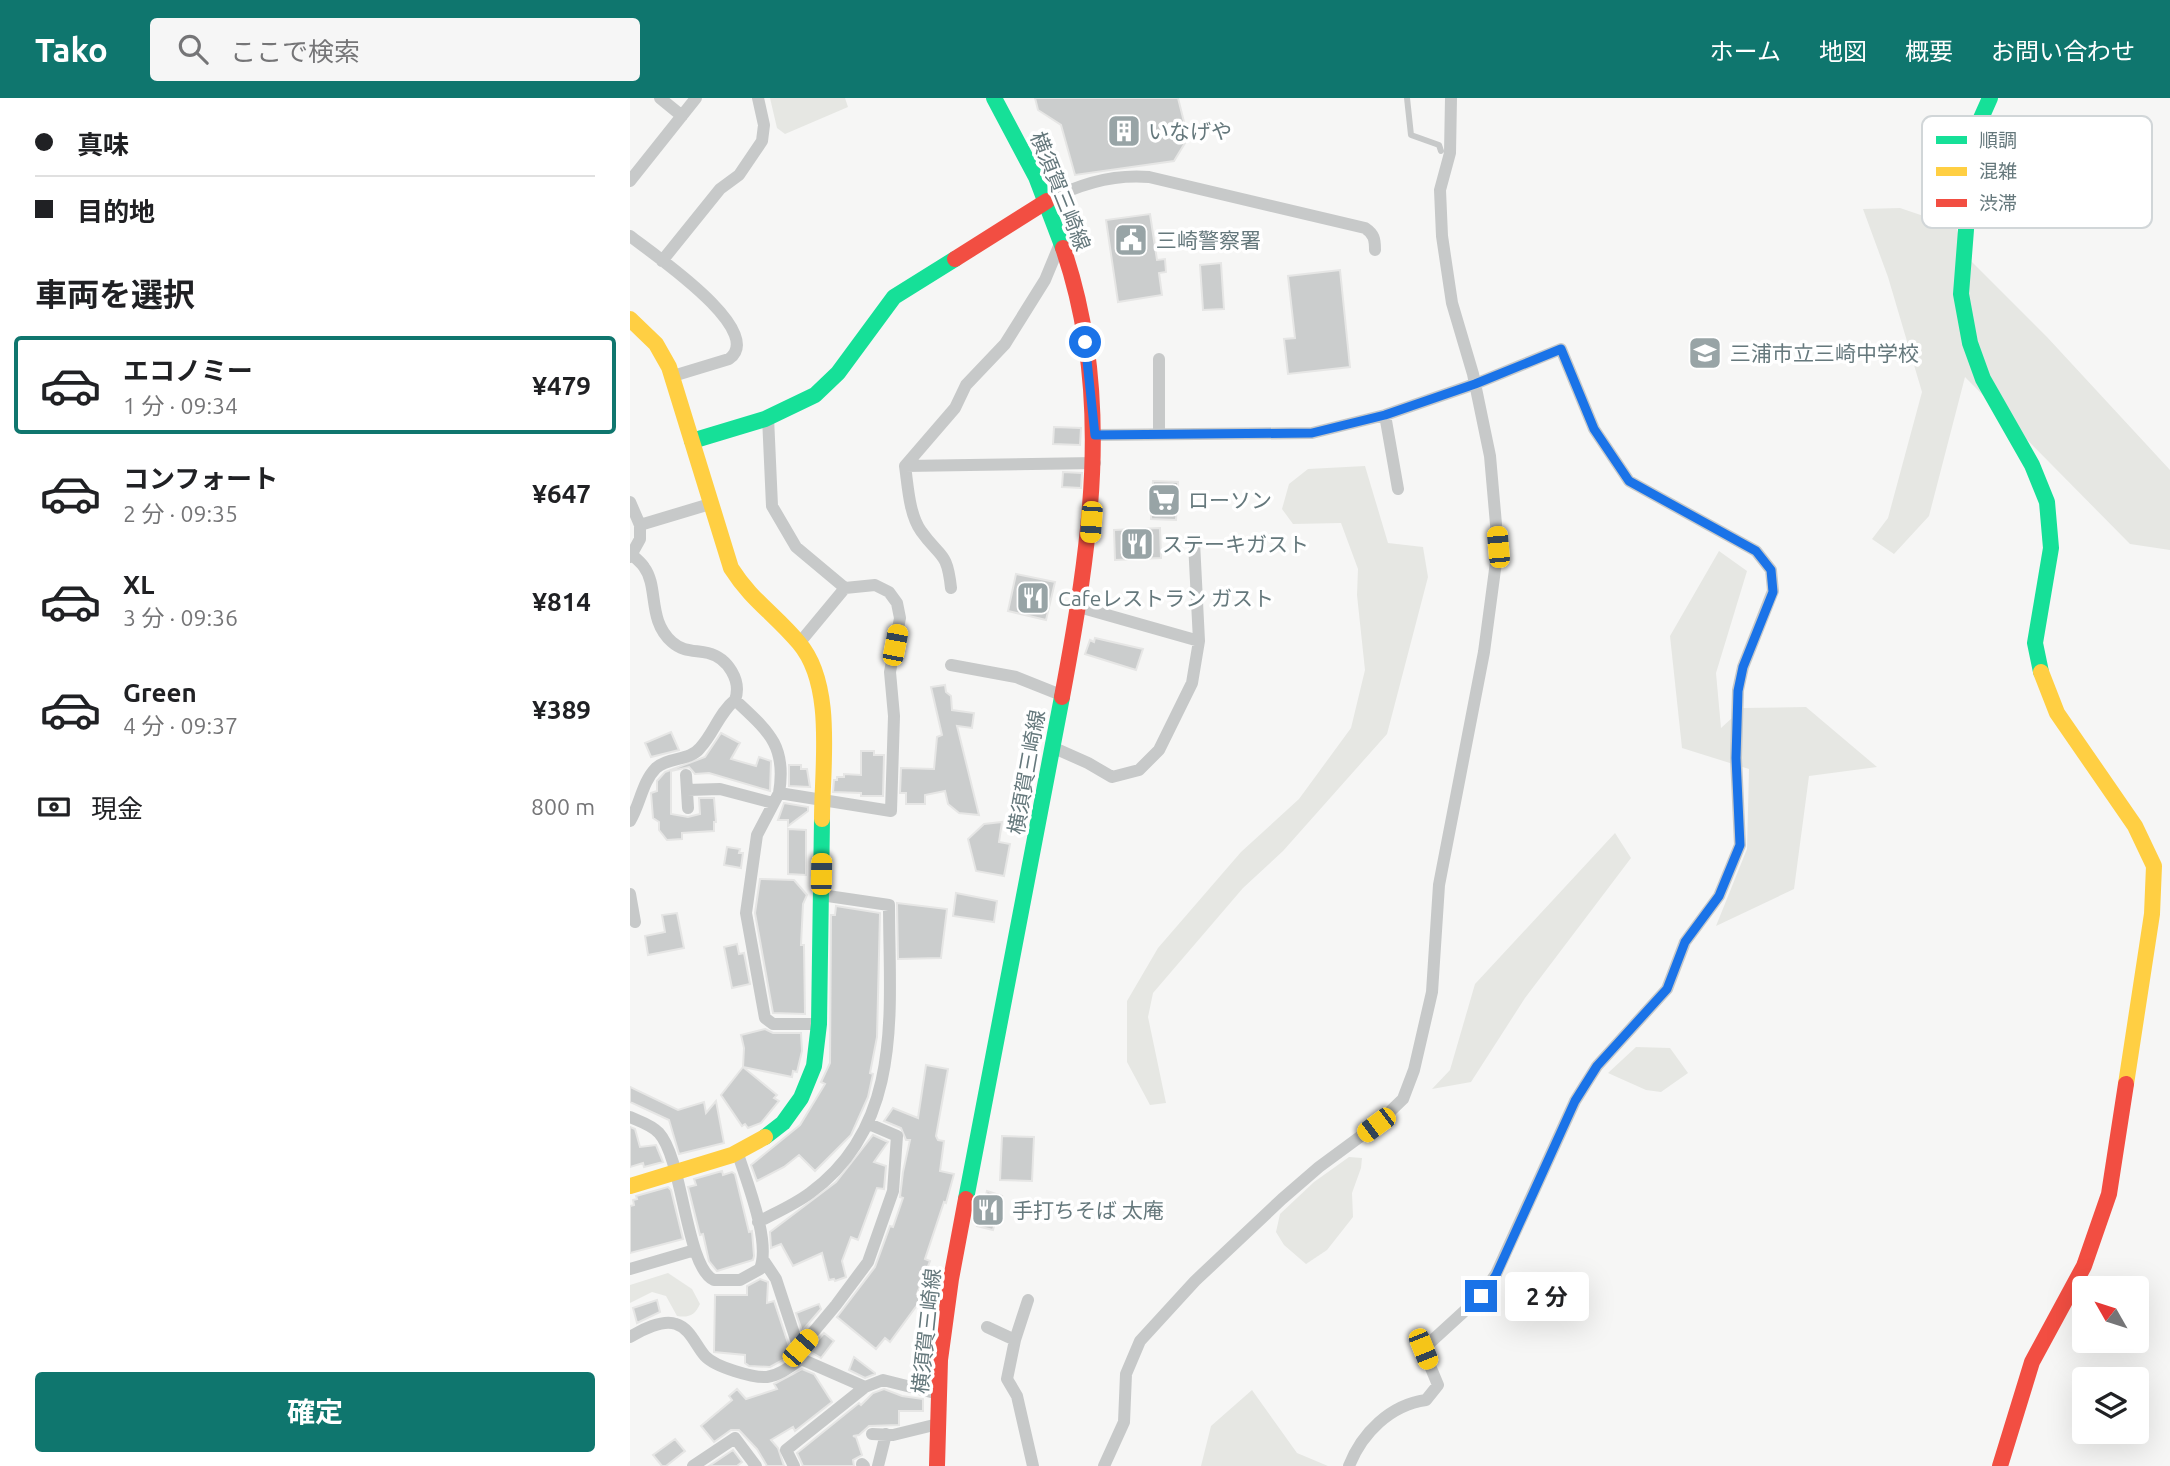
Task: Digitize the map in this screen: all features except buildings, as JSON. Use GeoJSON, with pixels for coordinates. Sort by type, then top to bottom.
{"type":"FeatureCollection","features":[{"type":"Feature","properties":{"kind":"street"},"geometry":{"type":"LineString","coordinates":[[660,98],[682,116]]}},
{"type":"Feature","properties":{"kind":"street"},"geometry":{"type":"LineString","coordinates":[[630,181],[696,98]]}},
{"type":"Feature","properties":{"kind":"street"},"geometry":{"type":"LineString","coordinates":[[662,261],[720,189],[739,175],[762,141],[764,125],[758,98]]}},
{"type":"Feature","properties":{"kind":"street","name":"横須賀三崎線"},"geometry":{"type":"LineString","coordinates":[[937,1466],[939,1394],[951,1279],[1079,607],[1090,539],[1095,463],[1088,360],[1073,278],[1047,201],[1023,148],[994,98]]}},
{"type":"Feature","properties":{"kind":"street"},"geometry":{"type":"LineString","coordinates":[[1104,1466],[1124,1422],[1126,1374],[1140,1341],[1195,1281],[1282,1199],[1319,1167],[1376,1125],[1403,1099],[1413,1070],[1432,992],[1440,885],[1485,653],[1498,547],[1490,456],[1475,384],[1452,303],[1442,236],[1440,190],[1451,98]]}},
{"type":"Feature","properties":{"kind":"street"},"geometry":{"type":"LineString","coordinates":[[1982,116],[1990,98]]}},
{"type":"Feature","properties":{"kind":"street"},"geometry":{"type":"LineString","coordinates":[[692,441],[768,417],[805,402],[830,382],[880,312],[894,297],[1047,201],[1116,177],[1149,177],[1365,228],[1371,232],[1375,250]]}},
{"type":"Feature","properties":{"kind":"street"},"geometry":{"type":"LineString","coordinates":[[1966,228],[1961,294],[1970,343],[1983,379],[2032,465],[2047,502],[2051,548],[2035,643],[2042,677],[2057,713],[2135,827],[2154,866],[2152,914],[2109,1195],[2084,1266],[2032,1362],[2000,1466]]}},
{"type":"Feature","properties":{"kind":"street"},"geometry":{"type":"LineString","coordinates":[[630,236],[717,305],[732,327],[737,349],[735,355],[673,376]]}},
{"type":"Feature","properties":{"kind":"street"},"geometry":{"type":"LineString","coordinates":[[905,466],[955,408],[966,385],[1005,344],[1045,280],[1062,239]]}},
{"type":"Feature","properties":{"kind":"street"},"geometry":{"type":"LineString","coordinates":[[630,318],[656,344],[673,376],[710,504],[736,578],[754,600],[801,641],[814,663],[822,694],[819,1024],[816,1060],[801,1101],[773,1133],[738,1154],[630,1186]]}},
{"type":"Feature","properties":{"kind":"street"},"geometry":{"type":"LineString","coordinates":[[1095,435],[1312,433],[1385,415],[1475,384],[1561,349],[1594,429],[1629,481],[1756,551],[1771,570],[1773,592],[1743,667],[1738,691],[1736,758],[1740,845],[1719,896],[1685,942],[1667,989],[1597,1066],[1575,1101],[1496,1275],[1481,1296],[1423,1349],[1438,1385],[1426,1400],[1409,1403],[1391,1412],[1375,1426],[1349,1466]]}},
{"type":"Feature","properties":{"kind":"street"},"geometry":{"type":"LineString","coordinates":[[1159,359],[1159,435]]}},
{"type":"Feature","properties":{"kind":"street"},"geometry":{"type":"LineString","coordinates":[[1385,415],[1398,489]]}},
{"type":"Feature","properties":{"kind":"street"},"geometry":{"type":"LineString","coordinates":[[768,417],[772,506],[796,547],[845,588]]}},
{"type":"Feature","properties":{"kind":"street"},"geometry":{"type":"LineString","coordinates":[[905,466],[1095,463]]}},
{"type":"Feature","properties":{"kind":"street"},"geometry":{"type":"LineString","coordinates":[[905,466],[914,517],[920,530],[949,564],[951,588]]}},
{"type":"Feature","properties":{"kind":"street"},"geometry":{"type":"LineString","coordinates":[[630,502],[640,525],[640,539],[631,556],[646,568],[653,609],[668,638],[680,648],[707,653],[722,660],[735,677],[737,686],[735,700],[726,708],[696,752],[657,767],[645,786],[638,808],[630,821]]}},
{"type":"Feature","properties":{"kind":"street"},"geometry":{"type":"LineString","coordinates":[[640,525],[710,504]]}},
{"type":"Feature","properties":{"kind":"street"},"geometry":{"type":"LineString","coordinates":[[1052,747],[1112,777],[1139,771],[1159,750],[1192,683],[1199,641],[1194,542]]}},
{"type":"Feature","properties":{"kind":"street"},"geometry":{"type":"LineString","coordinates":[[687,790],[720,789],[776,798],[822,800],[891,811],[894,716],[890,672],[900,618],[897,603],[889,592],[875,584],[845,588],[801,641]]}},
{"type":"Feature","properties":{"kind":"street"},"geometry":{"type":"LineString","coordinates":[[1079,607],[1199,641]]}},
{"type":"Feature","properties":{"kind":"street"},"geometry":{"type":"LineString","coordinates":[[951,665],[1016,677],[1062,695]]}},
{"type":"Feature","properties":{"kind":"street"},"geometry":{"type":"LineString","coordinates":[[735,700],[764,728],[775,743],[782,765],[776,798],[757,835],[746,912],[765,1018],[773,1024],[819,1024]]}},
{"type":"Feature","properties":{"kind":"street"},"geometry":{"type":"LineString","coordinates":[[687,775],[688,808]]}},
{"type":"Feature","properties":{"kind":"street"},"geometry":{"type":"LineString","coordinates":[[630,894],[635,922]]}},
{"type":"Feature","properties":{"kind":"street"},"geometry":{"type":"LineString","coordinates":[[758,1222],[809,1194],[845,1161],[869,1124],[886,1067],[889,905],[821,895]]}},
{"type":"Feature","properties":{"kind":"street"},"geometry":{"type":"LineString","coordinates":[[630,1117],[661,1135],[704,1272],[713,1280],[740,1280],[761,1269],[764,1261]]}},
{"type":"Feature","properties":{"kind":"street"},"geometry":{"type":"LineString","coordinates":[[630,1337],[649,1328],[675,1323],[689,1334],[711,1362],[735,1371],[766,1377],[781,1372],[800,1353],[868,1262],[893,1191],[897,1136],[869,1124]]}},
{"type":"Feature","properties":{"kind":"street"},"geometry":{"type":"LineString","coordinates":[[738,1154],[758,1222],[764,1261],[776,1279],[800,1353],[865,1387]]}},
{"type":"Feature","properties":{"kind":"street"},"geometry":{"type":"LineString","coordinates":[[630,1269],[695,1250]]}},
{"type":"Feature","properties":{"kind":"street"},"geometry":{"type":"LineString","coordinates":[[1028,1300],[1015,1340],[1007,1379],[1017,1396],[1033,1466]]}},
{"type":"Feature","properties":{"kind":"street"},"geometry":{"type":"LineString","coordinates":[[986,1327],[1015,1340]]}},
{"type":"Feature","properties":{"kind":"street"},"geometry":{"type":"LineString","coordinates":[[794,1466],[786,1450],[865,1387],[883,1380],[939,1394]]}},
{"type":"Feature","properties":{"kind":"street"},"geometry":{"type":"LineString","coordinates":[[872,1433],[886,1434],[938,1424]]}},
{"type":"Feature","properties":{"kind":"street"},"geometry":{"type":"LineString","coordinates":[[877,1466],[886,1434]]}},
{"type":"Feature","properties":{"kind":"street"},"geometry":{"type":"LineString","coordinates":[[693,1466],[735,1438],[756,1466]]}},
{"type":"Feature","properties":{"kind":"lane"},"geometry":{"type":"LineString","coordinates":[[1407,98],[1411,135],[1439,145],[1445,152]]}},
{"type":"Feature","properties":{"kind":"shaded area"},"geometry":{"type":"Polygon","coordinates":[[[770,98],[845,98],[848,107],[785,134],[777,128],[770,98]]]}},
{"type":"Feature","properties":{"kind":"shaded area"},"geometry":{"type":"Polygon","coordinates":[[[1900,208],[1922,215],[1922,228],[1956,228],[1965,255],[2047,337],[2170,470],[2170,550],[2130,544],[1965,377],[1929,516],[1894,554],[1872,539],[1888,518],[1922,392],[1888,277],[1863,209],[1900,208]]]}},
{"type":"Feature","properties":{"kind":"shaded area"},"geometry":{"type":"Polygon","coordinates":[[[1365,466],[1388,543],[1423,547],[1428,577],[1387,734],[1283,851],[1243,888],[1153,993],[1148,1017],[1166,1103],[1150,1105],[1127,1062],[1127,1001],[1158,948],[1241,852],[1299,799],[1351,728],[1365,670],[1357,595],[1358,569],[1341,523],[1293,524],[1282,509],[1289,484],[1308,469],[1365,466]]]}},
{"type":"Feature","properties":{"kind":"shaded area"},"geometry":{"type":"Polygon","coordinates":[[[1719,551],[1747,571],[1716,673],[1721,728],[1743,708],[1806,707],[1877,767],[1809,776],[1794,889],[1716,926],[1747,849],[1749,769],[1682,748],[1670,636],[1719,551]]]}},
{"type":"Feature","properties":{"kind":"shaded area"},"geometry":{"type":"Polygon","coordinates":[[[1615,833],[1631,858],[1525,998],[1471,1082],[1432,1089],[1450,1070],[1475,984],[1615,833]]]}},
{"type":"Feature","properties":{"kind":"shaded area"},"geometry":{"type":"Polygon","coordinates":[[[1636,1047],[1670,1048],[1688,1073],[1661,1092],[1646,1090],[1608,1073],[1636,1047]]]}},
{"type":"Feature","properties":{"kind":"shaded area"},"geometry":{"type":"Polygon","coordinates":[[[1349,1157],[1362,1158],[1352,1193],[1353,1217],[1327,1250],[1306,1264],[1284,1245],[1276,1232],[1280,1214],[1314,1182],[1349,1157]]]}},
{"type":"Feature","properties":{"kind":"shaded area"},"geometry":{"type":"Polygon","coordinates":[[[668,1273],[692,1289],[700,1304],[694,1313],[685,1317],[677,1316],[666,1296],[652,1292],[630,1303],[630,1285],[668,1273]]]}},
{"type":"Feature","properties":{"kind":"shaded area"},"geometry":{"type":"Polygon","coordinates":[[[1252,1390],[1297,1453],[1328,1466],[1201,1466],[1211,1426],[1252,1390]]]}},
{"type":"Feature","properties":{"kind":"traffic: fast"},"geometry":{"type":"LineString","coordinates":[[994,98],[1036,177],[1063,248]]}},
{"type":"Feature","properties":{"kind":"traffic: fast"},"geometry":{"type":"LineString","coordinates":[[1982,116],[1990,98]]}},
{"type":"Feature","properties":{"kind":"traffic: fast"},"geometry":{"type":"LineString","coordinates":[[1966,228],[1961,294],[1970,343],[1983,379],[2032,465],[2047,502],[2051,548],[2035,643],[2041,672]]}},
{"type":"Feature","properties":{"kind":"traffic: fast"},"geometry":{"type":"LineString","coordinates":[[692,441],[765,419],[815,395],[838,373],[894,297],[955,259]]}},
{"type":"Feature","properties":{"kind":"traffic: fast"},"geometry":{"type":"LineString","coordinates":[[966,1199],[1062,697]]}},
{"type":"Feature","properties":{"kind":"traffic: fast"},"geometry":{"type":"LineString","coordinates":[[765,1137],[783,1123],[801,1098],[814,1066],[819,1024],[822,819]]}},
{"type":"Feature","properties":{"kind":"traffic: slow"},"geometry":{"type":"LineString","coordinates":[[630,319],[656,344],[669,367],[731,568],[747,590],[799,643],[810,660],[818,681],[824,727],[822,819]]}},
{"type":"Feature","properties":{"kind":"traffic: slow"},"geometry":{"type":"LineString","coordinates":[[2041,672],[2057,713],[2135,826],[2154,866],[2152,914],[2126,1084]]}},
{"type":"Feature","properties":{"kind":"traffic: slow"},"geometry":{"type":"LineString","coordinates":[[630,1186],[732,1155],[765,1137]]}},
{"type":"Feature","properties":{"kind":"traffic: jam"},"geometry":{"type":"LineString","coordinates":[[955,259],[1047,201]]}},
{"type":"Feature","properties":{"kind":"traffic: jam"},"geometry":{"type":"LineString","coordinates":[[1062,697],[1081,584],[1092,472],[1088,360],[1079,304],[1063,248]]}},
{"type":"Feature","properties":{"kind":"traffic: jam"},"geometry":{"type":"LineString","coordinates":[[2000,1466],[2032,1362],[2084,1266],[2109,1194],[2126,1084]]}},
{"type":"Feature","properties":{"kind":"traffic: jam"},"geometry":{"type":"LineString","coordinates":[[937,1466],[940,1360],[966,1199]]}},
{"type":"Feature","properties":{"kind":"place","name":"いなげや"},"geometry":{"type":"Point","coordinates":[1124,131]}},
{"type":"Feature","properties":{"kind":"place","name":"三崎警察署"},"geometry":{"type":"Point","coordinates":[1131,240]}},
{"type":"Feature","properties":{"kind":"place","name":"三浦市立三崎中学校"},"geometry":{"type":"Point","coordinates":[1705,353]}},
{"type":"Feature","properties":{"kind":"place","name":"ローソン"},"geometry":{"type":"Point","coordinates":[1164,500]}},
{"type":"Feature","properties":{"kind":"place","name":"ステーキガスト"},"geometry":{"type":"Point","coordinates":[1137,544]}},
{"type":"Feature","properties":{"kind":"place","name":"Cafeレストラン ガスト"},"geometry":{"type":"Point","coordinates":[1033,598]}},
{"type":"Feature","properties":{"kind":"place","name":"手打ちそば 太庵"},"geometry":{"type":"Point","coordinates":[988,1210]}},
{"type":"Feature","properties":{"kind":"route"},"geometry":{"type":"LineString","coordinates":[[1085,342],[1095,435],[1312,433],[1385,415],[1475,384],[1561,349],[1594,429],[1615,464],[1629,481],[1741,541],[1763,557],[1771,570],[1773,592],[1743,667],[1738,691],[1736,758],[1740,845],[1719,896],[1685,942],[1667,989],[1597,1066],[1575,1101],[1496,1275],[1481,1296]]}}]}
